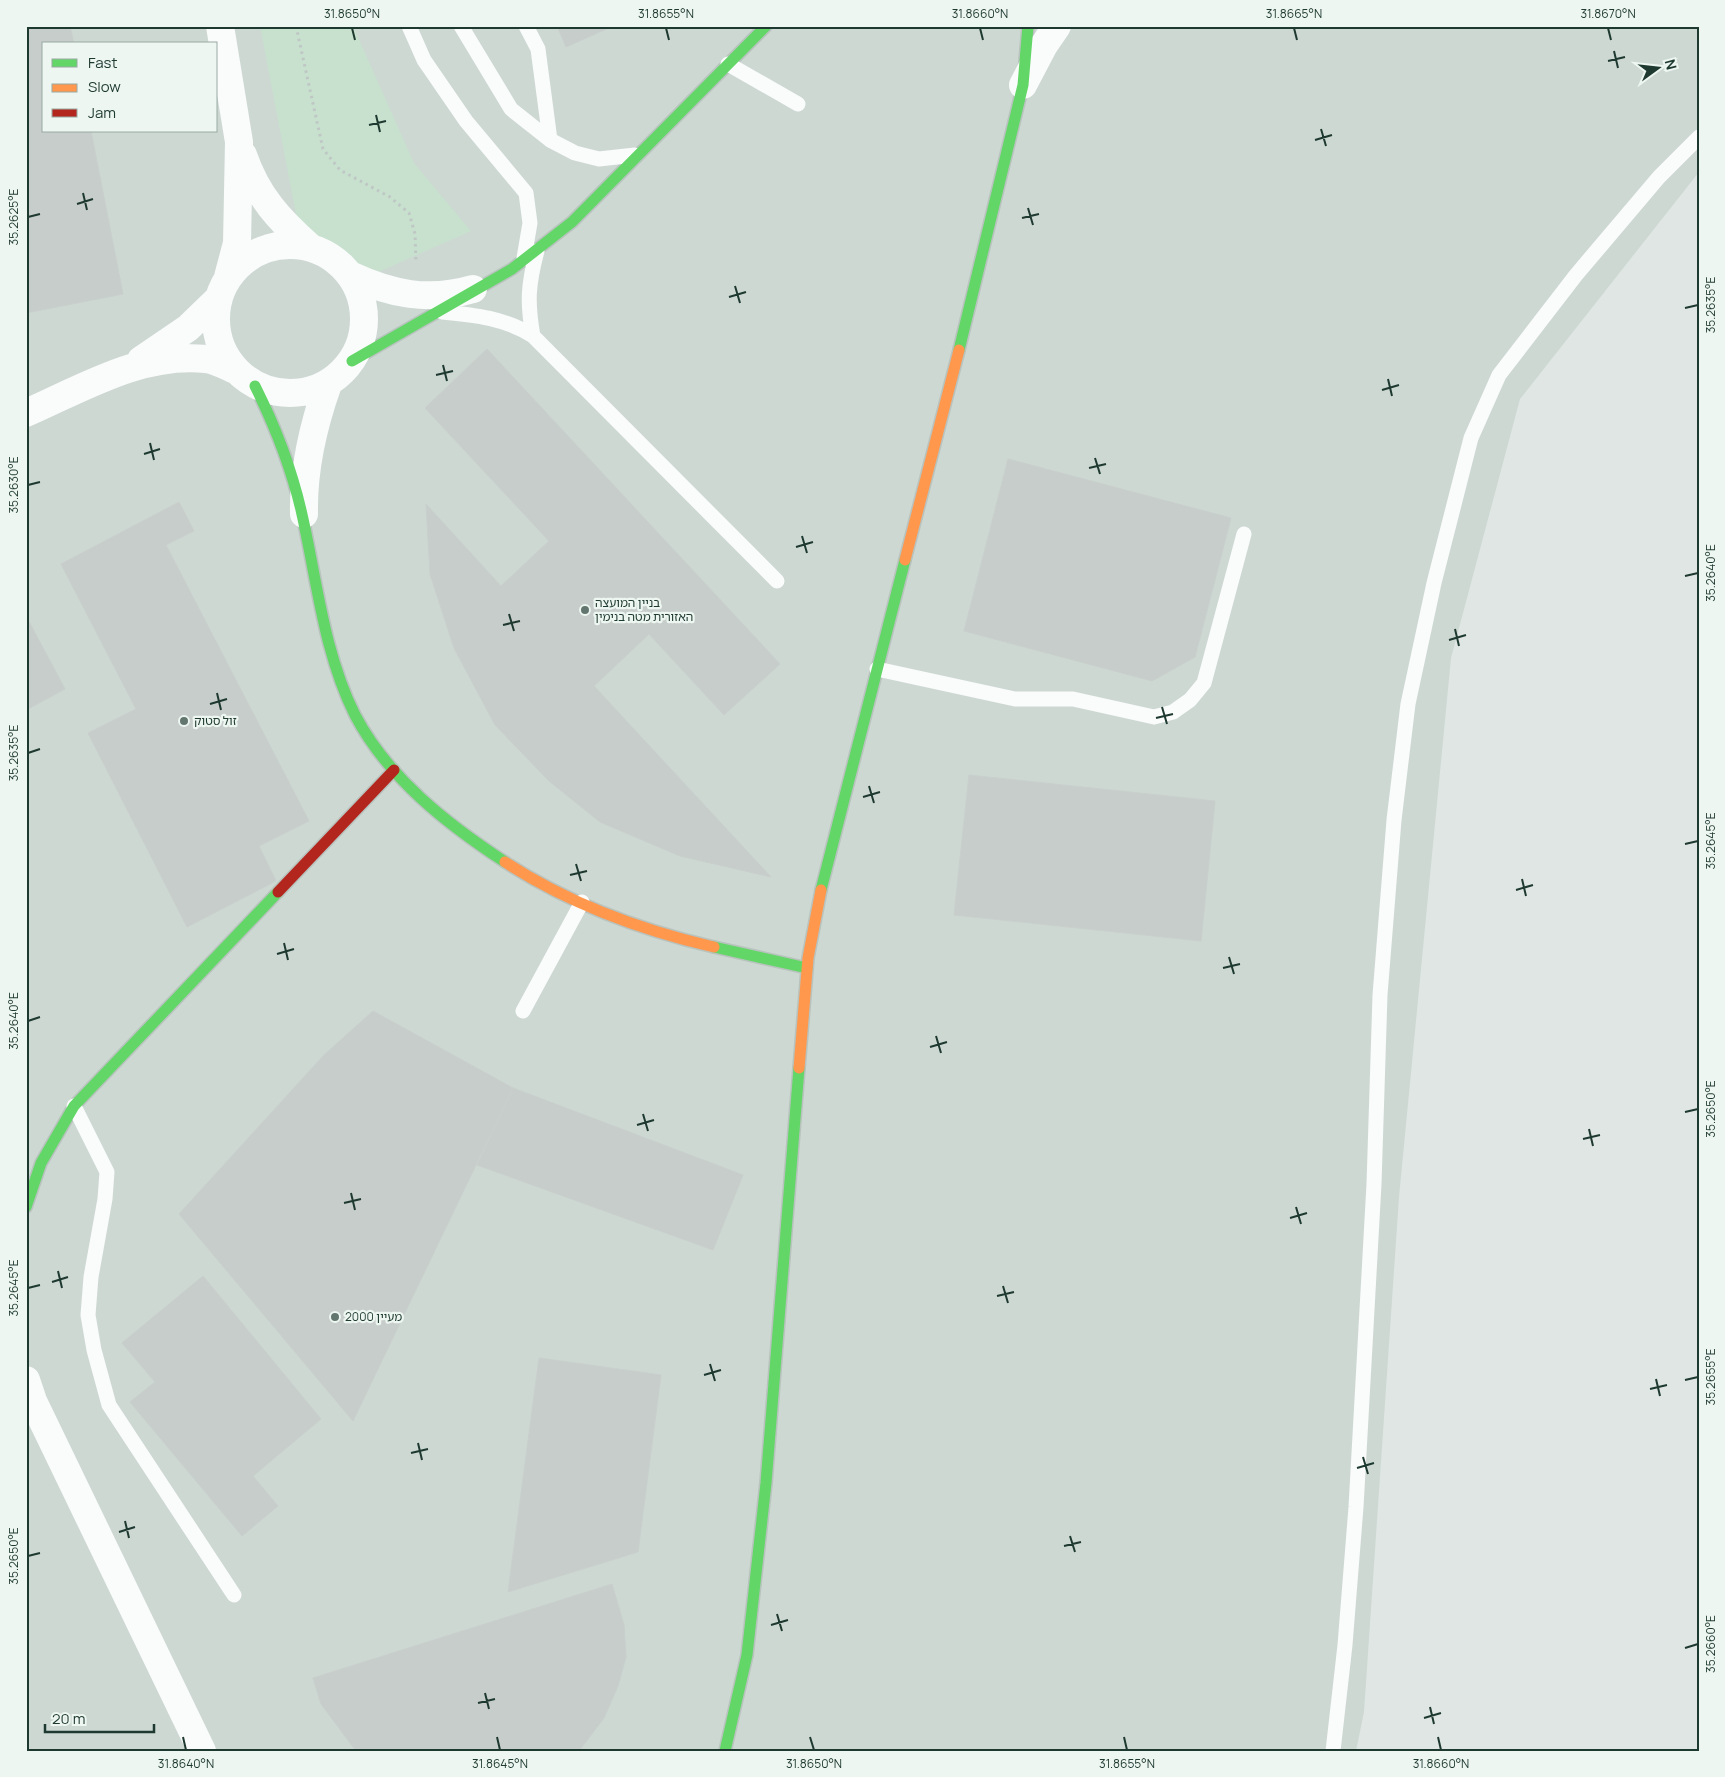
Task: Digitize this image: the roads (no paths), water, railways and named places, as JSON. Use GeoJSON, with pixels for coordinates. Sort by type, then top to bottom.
{"type":"FeatureCollection","features":[{"type":"Feature","properties":{"kind":"street"},"geometry":{"type":"LineString","coordinates":[[220,26],[239,142],[252,180],[270,207],[288,228],[311,248]]}},
{"type":"Feature","properties":{"kind":"street"},"geometry":{"type":"LineString","coordinates":[[352,361],[428,303],[431,297],[456,294],[481,287],[523,262],[537,251],[572,222],[766,26]]}},
{"type":"Feature","properties":{"kind":"street"},"geometry":{"type":"LineString","coordinates":[[725,1751],[732,1728],[747,1655],[766,1483],[807,968],[817,904],[968,314],[1023,85],[1028,26]]}},
{"type":"Feature","properties":{"kind":"street"},"geometry":{"type":"LineString","coordinates":[[1023,85],[1044,45],[1057,26]]}},
{"type":"Feature","properties":{"kind":"street"},"geometry":{"type":"LineString","coordinates":[[239,142],[237,243],[223,288],[215,324],[221,349],[245,378],[276,432],[305,525],[316,590],[332,656],[348,699],[366,733],[394,770],[431,807],[470,839],[520,871],[615,918],[678,938],[807,968]]}},
{"type":"Feature","properties":{"kind":"street"},"geometry":{"type":"LineString","coordinates":[[26,413],[127,369],[155,361],[176,359],[208,359],[279,394],[304,393],[328,384],[342,374],[352,361],[362,340],[365,317],[361,295],[350,275],[333,258],[311,248],[288,244],[265,249],[244,260],[223,288],[188,328],[127,369]]}},
{"type":"Feature","properties":{"kind":"street"},"geometry":{"type":"LineString","coordinates":[[350,275],[376,287],[428,303]]}},
{"type":"Feature","properties":{"kind":"street"},"geometry":{"type":"LineString","coordinates":[[305,525],[304,494],[309,453],[316,417],[328,384]]}},
{"type":"Feature","properties":{"kind":"street"},"geometry":{"type":"LineString","coordinates":[[26,1207],[41,1163],[74,1106],[394,770]]}},
{"type":"Feature","properties":{"kind":"street"},"geometry":{"type":"LineString","coordinates":[[26,1380],[33,1401],[202,1751]]}},
{"type":"Feature","properties":{"kind":"lane"},"geometry":{"type":"LineString","coordinates":[[409,26],[424,60],[466,121],[526,193],[530,223],[523,262]]}},
{"type":"Feature","properties":{"kind":"lane"},"geometry":{"type":"LineString","coordinates":[[461,26],[512,109],[550,140],[575,153],[600,158],[618,158],[639,154]]}},
{"type":"Feature","properties":{"kind":"lane"},"geometry":{"type":"LineString","coordinates":[[526,26],[538,49],[550,140]]}},
{"type":"Feature","properties":{"kind":"lane"},"geometry":{"type":"LineString","coordinates":[[728,64],[798,104]]}},
{"type":"Feature","properties":{"kind":"lane"},"geometry":{"type":"LineString","coordinates":[[1333,1751],[1345,1645],[1356,1507],[1374,1184],[1380,995],[1394,820],[1408,704],[1434,583],[1471,438],[1499,375],[1576,275],[1659,177],[1699,137]]}},
{"type":"Feature","properties":{"kind":"lane"},"geometry":{"type":"LineString","coordinates":[[533,336],[528,286],[537,251]]}},
{"type":"Feature","properties":{"kind":"lane"},"geometry":{"type":"LineString","coordinates":[[428,303],[515,325],[533,336],[777,581]]}},
{"type":"Feature","properties":{"kind":"lane"},"geometry":{"type":"LineString","coordinates":[[877,669],[1015,699],[1073,699],[1154,716],[1173,712],[1190,700],[1204,683],[1244,534]]}},
{"type":"Feature","properties":{"kind":"lane"},"geometry":{"type":"LineString","coordinates":[[523,1011],[582,902]]}},
{"type":"Feature","properties":{"kind":"lane"},"geometry":{"type":"LineString","coordinates":[[74,1106],[107,1172],[105,1199],[91,1277],[88,1315],[94,1350],[109,1405],[234,1595]]}},
{"type":"Feature","properties":{"kind":"place","name":"בניין המועצה האזורית מטה בנימין"},"geometry":{"type":"Point","coordinates":[585,610]}},
{"type":"Feature","properties":{"kind":"place","name":"זול סטוק"},"geometry":{"type":"Point","coordinates":[184,721]}},
{"type":"Feature","properties":{"kind":"place","name":"מעיין 2000"},"geometry":{"type":"Point","coordinates":[335,1317]}}]}
